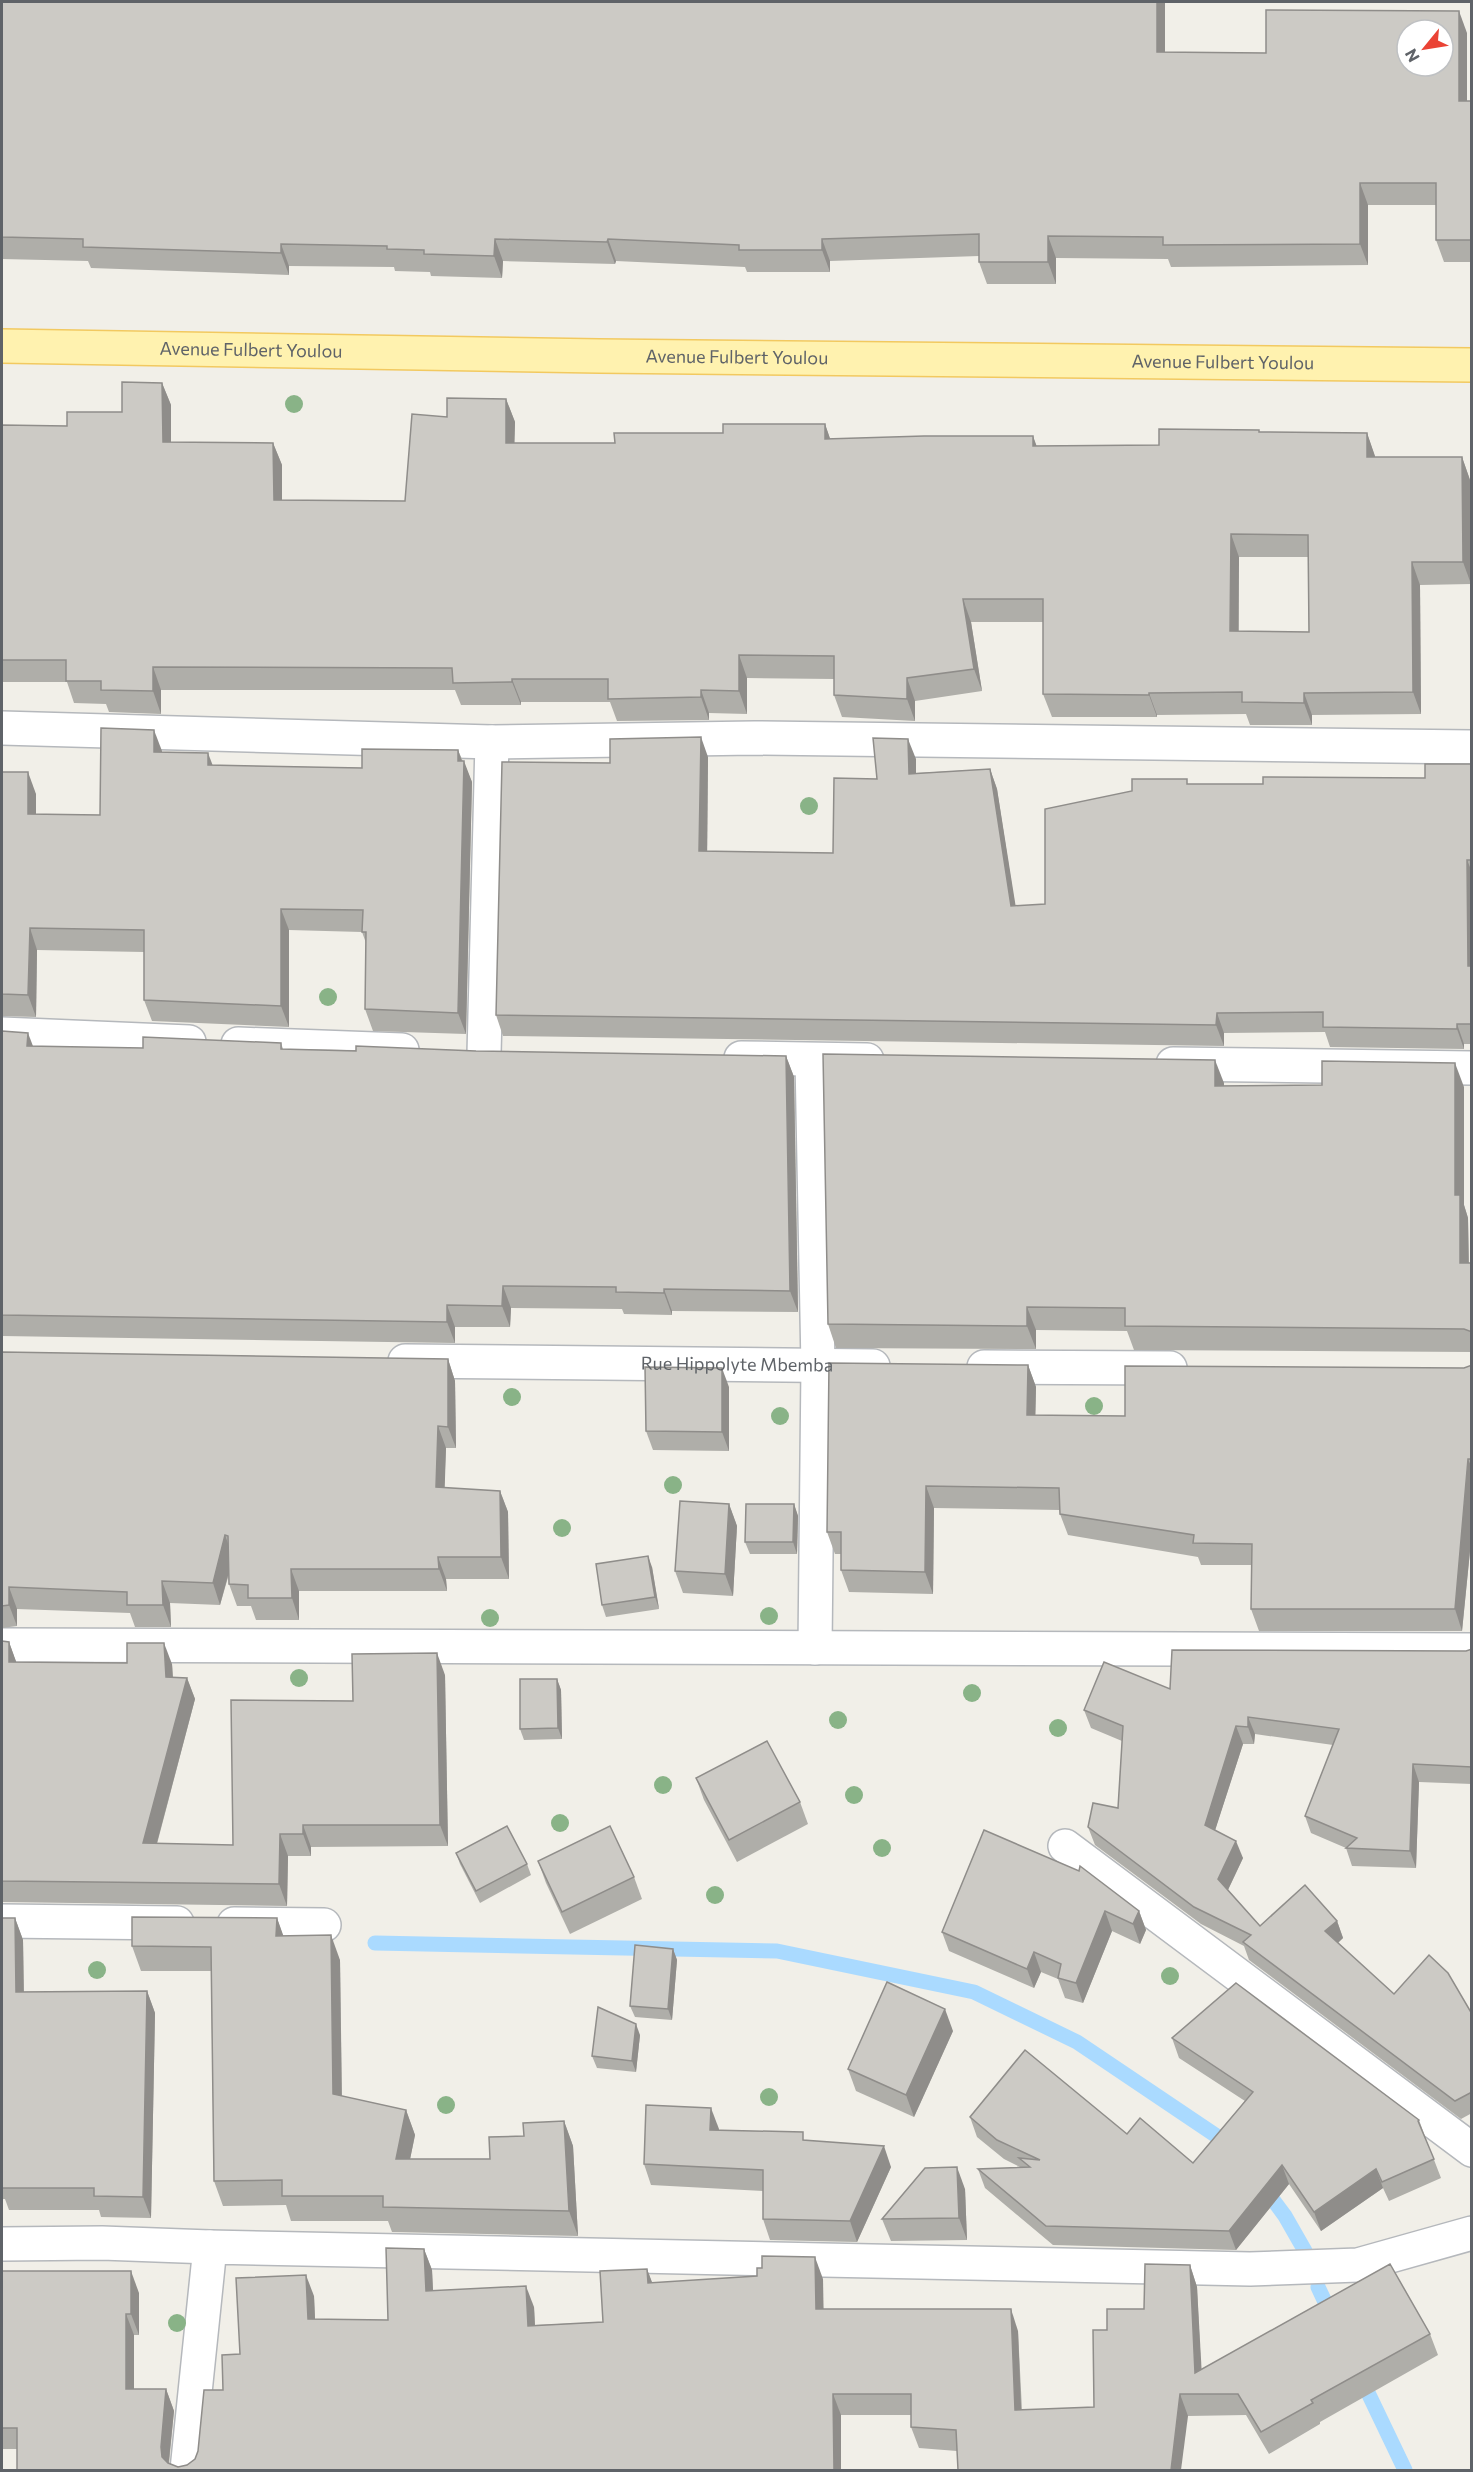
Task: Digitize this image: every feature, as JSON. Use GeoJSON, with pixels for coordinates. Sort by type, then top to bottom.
{"type":"FeatureCollection","features":[{"type":"Feature","properties":{"kind":"main road","name":"Avenue Fulbert Youlou"},"geometry":{"type":"LineString","coordinates":[[2,346],[598,356],[1472,365]]}},
{"type":"Feature","properties":{"kind":"street"},"geometry":{"type":"LineString","coordinates":[[2,728],[492,742],[754,738],[1472,747]]}},
{"type":"Feature","properties":{"kind":"street"},"geometry":{"type":"LineString","coordinates":[[484,1054],[492,742]]}},
{"type":"Feature","properties":{"kind":"street"},"geometry":{"type":"LineString","coordinates":[[2,1034],[519,1054]]}},
{"type":"Feature","properties":{"kind":"street"},"geometry":{"type":"LineString","coordinates":[[706,1058],[896,1060]]}},
{"type":"Feature","properties":{"kind":"street"},"geometry":{"type":"LineString","coordinates":[[812,1059],[818,1366],[815,1648]]}},
{"type":"Feature","properties":{"kind":"street"},"geometry":{"type":"LineString","coordinates":[[1148,1064],[1472,1068]]}},
{"type":"Feature","properties":{"kind":"street","name":"Rue Hippolyte Mbemba"},"geometry":{"type":"LineString","coordinates":[[379,1361],[901,1366]]}},
{"type":"Feature","properties":{"kind":"street"},"geometry":{"type":"LineString","coordinates":[[949,1367],[1198,1369]]}},
{"type":"Feature","properties":{"kind":"street"},"geometry":{"type":"LineString","coordinates":[[2,1645],[1472,1650]]}},
{"type":"Feature","properties":{"kind":"street"},"geometry":{"type":"LineString","coordinates":[[1065,1846],[1472,2150]]}},
{"type":"Feature","properties":{"kind":"street"},"geometry":{"type":"LineString","coordinates":[[2,1921],[324,1925]]}},
{"type":"Feature","properties":{"kind":"street"},"geometry":{"type":"LineString","coordinates":[[2,2244],[102,2243],[1250,2269],[1358,2265],[1472,2233]]}},
{"type":"Feature","properties":{"kind":"street"},"geometry":{"type":"LineString","coordinates":[[187,2470],[210,2247]]}},
{"type":"Feature","properties":{"kind":"building"},"geometry":{"type":"Polygon","coordinates":[[[2,2],[1157,2],[1157,52],[1266,53],[1266,10],[1459,11],[1459,101],[1472,101],[1472,240],[1436,240],[1436,183],[1360,183],[1360,244],[1163,245],[1163,237],[1048,236],[1048,262],[979,262],[979,234],[822,239],[822,250],[739,250],[739,245],[608,239],[607,242],[495,239],[494,256],[424,254],[424,250],[387,249],[387,246],[281,244],[281,253],[83,247],[83,239],[2,237],[2,2]]]}},
{"type":"Feature","properties":{"kind":"building"},"geometry":{"type":"Polygon","coordinates":[[[122,382],[162,383],[163,442],[273,443],[274,500],[405,501],[412,414],[447,417],[447,398],[506,399],[506,443],[615,443],[614,433],[723,433],[723,424],[825,424],[825,439],[1033,436],[1033,446],[1159,445],[1159,429],[1367,433],[1367,457],[1462,457],[1463,562],[1412,562],[1413,692],[1304,693],[1304,703],[1242,702],[1242,692],[1149,693],[1149,695],[1043,694],[1043,599],[963,599],[974,669],[907,678],[907,699],[834,695],[834,656],[739,655],[739,691],[701,690],[701,697],[608,699],[608,679],[512,679],[512,682],[453,683],[452,668],[153,667],[153,691],[101,690],[101,681],[66,681],[66,660],[2,660],[2,425],[67,426],[67,412],[122,412],[122,382]],[[1231,534],[1230,631],[1309,632],[1308,535],[1231,534]]]}},
{"type":"Feature","properties":{"kind":"building"},"geometry":{"type":"Polygon","coordinates":[[[101,728],[154,730],[154,752],[208,753],[208,765],[362,768],[362,749],[458,750],[458,761],[464,761],[458,1013],[365,1009],[366,932],[362,932],[363,910],[281,909],[281,1006],[144,1000],[144,930],[30,928],[28,995],[2,994],[2,772],[28,772],[28,814],[100,815],[101,728]]]}},
{"type":"Feature","properties":{"kind":"building"},"geometry":{"type":"Polygon","coordinates":[[[701,737],[699,851],[833,853],[834,778],[877,779],[873,738],[908,739],[909,774],[990,769],[1011,906],[1045,904],[1045,809],[1132,791],[1132,779],[1187,779],[1187,784],[1263,784],[1263,777],[1425,778],[1425,764],[1472,764],[1472,860],[1467,860],[1468,966],[1472,966],[1472,1024],[1457,1024],[1457,1029],[1323,1027],[1323,1012],[1217,1013],[1216,1025],[496,1015],[502,762],[610,763],[610,739],[701,737]]]}},
{"type":"Feature","properties":{"kind":"building"},"geometry":{"type":"Polygon","coordinates":[[[2,1031],[28,1033],[27,1046],[143,1048],[143,1037],[281,1043],[281,1049],[356,1051],[356,1046],[476,1051],[786,1056],[790,1291],[664,1289],[664,1293],[616,1292],[616,1287],[503,1286],[502,1306],[447,1305],[447,1322],[2,1315],[2,1031]]]}},
{"type":"Feature","properties":{"kind":"building"},"geometry":{"type":"Polygon","coordinates":[[[823,1054],[1215,1060],[1215,1086],[1322,1085],[1322,1061],[1455,1063],[1455,1195],[1460,1195],[1460,1263],[1472,1263],[1472,1332],[1464,1329],[1125,1326],[1125,1308],[1027,1307],[1027,1326],[828,1324],[823,1054]]]}},
{"type":"Feature","properties":{"kind":"building"},"geometry":{"type":"Polygon","coordinates":[[[2,1352],[448,1359],[448,1427],[438,1426],[436,1487],[500,1491],[501,1557],[438,1557],[439,1569],[291,1569],[292,1598],[248,1598],[248,1585],[229,1584],[228,1536],[225,1535],[213,1583],[162,1581],[163,1605],[127,1605],[127,1592],[9,1587],[9,1605],[2,1606],[2,1352]]]}},
{"type":"Feature","properties":{"kind":"building"},"geometry":{"type":"Polygon","coordinates":[[[829,1363],[1028,1365],[1027,1415],[1125,1416],[1125,1366],[1464,1368],[1472,1365],[1472,1459],[1468,1459],[1455,1609],[1251,1609],[1252,1544],[1193,1543],[1194,1535],[1060,1514],[1059,1488],[926,1486],[925,1572],[841,1570],[841,1532],[827,1532],[829,1363]]]}},
{"type":"Feature","properties":{"kind":"building"},"geometry":{"type":"Polygon","coordinates":[[[645,1367],[722,1368],[722,1432],[646,1431],[645,1367]]]}},
{"type":"Feature","properties":{"kind":"building"},"geometry":{"type":"Polygon","coordinates":[[[680,1501],[729,1504],[725,1574],[675,1571],[680,1501]]]}},
{"type":"Feature","properties":{"kind":"building"},"geometry":{"type":"Polygon","coordinates":[[[746,1504],[794,1504],[793,1542],[745,1542],[746,1504]]]}},
{"type":"Feature","properties":{"kind":"building"},"geometry":{"type":"Polygon","coordinates":[[[648,1556],[655,1597],[602,1605],[596,1564],[648,1556]]]}},
{"type":"Feature","properties":{"kind":"building"},"geometry":{"type":"Polygon","coordinates":[[[2,1641],[9,1642],[9,1662],[127,1663],[127,1643],[164,1643],[166,1677],[187,1678],[143,1843],[233,1845],[231,1700],[353,1701],[352,1654],[437,1653],[440,1825],[303,1825],[303,1834],[280,1834],[279,1884],[2,1881],[2,1641]]]}},
{"type":"Feature","properties":{"kind":"building"},"geometry":{"type":"Polygon","coordinates":[[[1472,1649],[1472,1767],[1413,1764],[1410,1851],[1346,1848],[1357,1838],[1305,1816],[1339,1729],[1248,1717],[1248,1727],[1236,1726],[1205,1825],[1236,1841],[1218,1879],[1260,1926],[1305,1885],[1337,1921],[1325,1931],[1394,1994],[1429,1955],[1448,1973],[1472,2014],[1472,2092],[1455,2101],[1243,1942],[1251,1935],[1194,1907],[1088,1827],[1093,1803],[1118,1808],[1123,1726],[1084,1710],[1104,1662],[1170,1689],[1172,1650],[1466,1651],[1472,1649]]]}},
{"type":"Feature","properties":{"kind":"building"},"geometry":{"type":"Polygon","coordinates":[[[520,1679],[557,1679],[558,1728],[520,1729],[520,1679]]]}},
{"type":"Feature","properties":{"kind":"building"},"geometry":{"type":"Polygon","coordinates":[[[767,1741],[800,1802],[729,1840],[696,1778],[767,1741]]]}},
{"type":"Feature","properties":{"kind":"building"},"geometry":{"type":"Polygon","coordinates":[[[507,1826],[527,1864],[476,1891],[456,1853],[507,1826]]]}},
{"type":"Feature","properties":{"kind":"building"},"geometry":{"type":"Polygon","coordinates":[[[610,1826],[634,1877],[562,1912],[538,1861],[610,1826]]]}},
{"type":"Feature","properties":{"kind":"building"},"geometry":{"type":"Polygon","coordinates":[[[984,1830],[1079,1871],[1080,1866],[1139,1911],[1133,1924],[1105,1911],[1076,1983],[1058,1978],[1061,1964],[1034,1952],[1027,1969],[942,1932],[984,1830]]]}},
{"type":"Feature","properties":{"kind":"building"},"geometry":{"type":"Polygon","coordinates":[[[132,1917],[277,1918],[276,1936],[331,1935],[333,2094],[406,2110],[396,2159],[490,2159],[489,2137],[524,2136],[523,2123],[564,2121],[569,2211],[383,2207],[383,2196],[282,2196],[282,2180],[214,2181],[211,1947],[132,1946],[132,1917]]]}},
{"type":"Feature","properties":{"kind":"building"},"geometry":{"type":"Polygon","coordinates":[[[2,1918],[15,1918],[16,1992],[147,1991],[143,2197],[94,2196],[94,2188],[2,2188],[2,1918]]]}},
{"type":"Feature","properties":{"kind":"building"},"geometry":{"type":"Polygon","coordinates":[[[635,1945],[673,1949],[668,2009],[630,2006],[635,1945]]]}},
{"type":"Feature","properties":{"kind":"building"},"geometry":{"type":"Polygon","coordinates":[[[887,1982],[945,2009],[906,2095],[848,2069],[887,1982]]]}},
{"type":"Feature","properties":{"kind":"building"},"geometry":{"type":"Polygon","coordinates":[[[1236,1983],[1419,2120],[1434,2159],[1382,2182],[1376,2169],[1314,2212],[1282,2165],[1229,2231],[1046,2226],[978,2169],[1030,2167],[1019,2158],[1040,2160],[997,2140],[970,2117],[1025,2050],[1127,2134],[1140,2118],[1193,2163],[1253,2092],[1172,2038],[1236,1983]]]}},
{"type":"Feature","properties":{"kind":"building"},"geometry":{"type":"Polygon","coordinates":[[[598,2007],[636,2024],[632,2061],[592,2056],[598,2007]]]}},
{"type":"Feature","properties":{"kind":"building"},"geometry":{"type":"Polygon","coordinates":[[[646,2105],[711,2108],[710,2130],[803,2132],[803,2140],[884,2146],[850,2221],[763,2219],[763,2170],[644,2164],[646,2105]]]}},
{"type":"Feature","properties":{"kind":"building"},"geometry":{"type":"Polygon","coordinates":[[[957,2167],[959,2218],[882,2219],[925,2168],[957,2167]]]}},
{"type":"Feature","properties":{"kind":"building"},"geometry":{"type":"Polygon","coordinates":[[[386,2248],[424,2249],[426,2291],[526,2286],[528,2326],[603,2322],[600,2271],[647,2269],[648,2283],[757,2276],[757,2268],[762,2268],[762,2256],[815,2257],[816,2309],[1011,2309],[1015,2410],[1094,2407],[1093,2330],[1107,2330],[1107,2309],[1144,2309],[1145,2264],[1190,2265],[1195,2373],[1390,2264],[1430,2334],[1311,2400],[1313,2403],[1261,2432],[1238,2394],[1180,2394],[1171,2470],[958,2470],[956,2430],[911,2427],[911,2394],[833,2394],[834,2470],[17,2470],[17,2428],[2,2428],[2,2271],[131,2271],[131,2314],[126,2314],[126,2389],[166,2389],[162,2457],[168,2463],[178,2467],[187,2465],[195,2459],[198,2451],[204,2390],[223,2390],[222,2355],[240,2354],[236,2278],[306,2275],[308,2319],[388,2320],[386,2248]]]}},
{"type":"Feature","properties":{"kind":"waterway"},"geometry":{"type":"LineString","coordinates":[[375,1943],[777,1951],[974,1992],[1077,2042],[1233,2147]]}},
{"type":"Feature","properties":{"kind":"waterway"},"geometry":{"type":"LineString","coordinates":[[1262,2185],[1285,2216],[1305,2251]]}},
{"type":"Feature","properties":{"kind":"waterway"},"geometry":{"type":"LineString","coordinates":[[1318,2287],[1333,2319]]}},
{"type":"Feature","properties":{"kind":"waterway"},"geometry":{"type":"LineString","coordinates":[[1360,2376],[1405,2470]]}}]}
